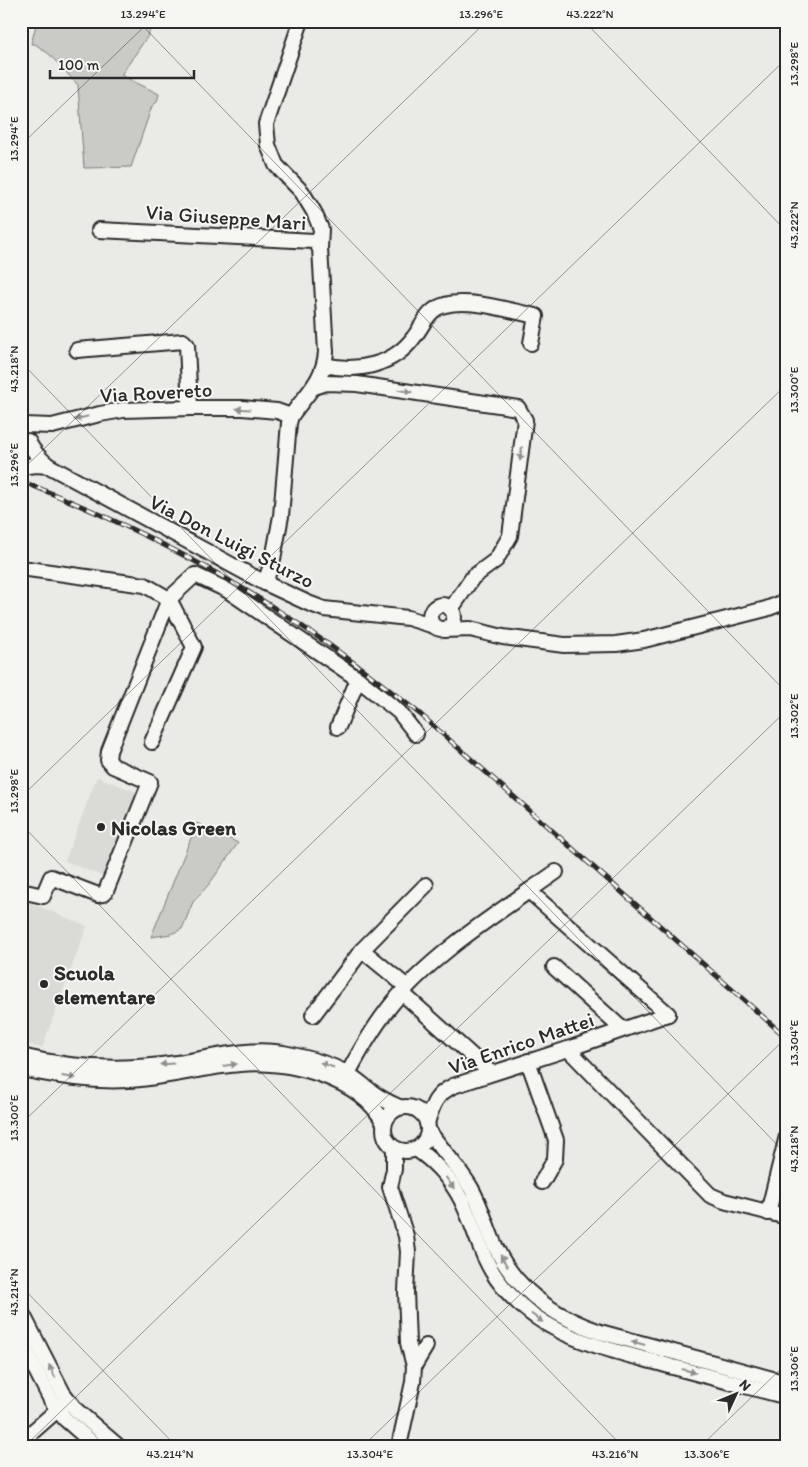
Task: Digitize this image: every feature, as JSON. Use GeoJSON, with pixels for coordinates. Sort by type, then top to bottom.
{"type":"FeatureCollection","features":[{"type":"Feature","properties":{"kind":"street"},"geometry":{"type":"LineString","coordinates":[[301,21],[266,124],[268,145],[276,165],[302,192],[314,212],[321,229],[320,248]]}},
{"type":"Feature","properties":{"kind":"street","name":"Via Giuseppe Mari"},"geometry":{"type":"LineString","coordinates":[[99,230],[314,241],[320,248],[326,352],[325,365]]}},
{"type":"Feature","properties":{"kind":"street"},"geometry":{"type":"LineString","coordinates":[[264,583],[273,559],[281,516],[289,423],[291,416],[314,387],[325,365],[339,369],[357,368],[372,366],[386,360],[407,345],[433,310],[444,305],[471,304],[536,316],[531,343]]}},
{"type":"Feature","properties":{"kind":"street"},"geometry":{"type":"LineString","coordinates":[[77,350],[183,341],[187,346],[190,408]]}},
{"type":"Feature","properties":{"kind":"street"},"geometry":{"type":"LineString","coordinates":[[357,384],[372,366]]}},
{"type":"Feature","properties":{"kind":"street"},"geometry":{"type":"LineString","coordinates":[[357,368],[352,376],[357,384]]}},
{"type":"Feature","properties":{"kind":"street"},"geometry":{"type":"LineString","coordinates":[[314,387],[326,383],[357,384],[518,408],[525,420],[510,536],[496,560],[473,577],[452,611],[451,626],[435,622]]}},
{"type":"Feature","properties":{"kind":"street","name":"Via Rovereto"},"geometry":{"type":"LineString","coordinates":[[22,424],[52,426],[123,410],[190,408],[242,408],[277,411],[291,416]]}},
{"type":"Feature","properties":{"kind":"street"},"geometry":{"type":"LineString","coordinates":[[21,457],[30,431],[22,424]]}},
{"type":"Feature","properties":{"kind":"street","name":"Via Don Luigi Sturzo"},"geometry":{"type":"LineString","coordinates":[[28,441],[31,449],[38,457],[50,466],[264,583],[324,609],[435,622],[503,637],[564,645],[616,644],[640,641],[766,609],[787,601]]}},
{"type":"Feature","properties":{"kind":"street","name":"Via Don Luigi Sturzo"},"geometry":{"type":"LineString","coordinates":[[21,467],[35,465],[50,466]]}},
{"type":"Feature","properties":{"kind":"street"},"geometry":{"type":"LineString","coordinates":[[21,568],[145,585],[169,600],[194,647],[152,742]]}},
{"type":"Feature","properties":{"kind":"street"},"geometry":{"type":"LineString","coordinates":[[21,892],[43,896],[51,876],[98,895],[105,893],[150,782],[113,766],[108,760],[109,751],[169,600],[195,575],[228,590],[358,679],[399,712],[416,734]]}},
{"type":"Feature","properties":{"kind":"street","name":"Via Don Luigi Sturzo"},"geometry":{"type":"LineString","coordinates":[[435,622],[436,606],[444,605],[470,629]]}},
{"type":"Feature","properties":{"kind":"street"},"geometry":{"type":"LineString","coordinates":[[338,727],[358,679]]}},
{"type":"Feature","properties":{"kind":"street"},"geometry":{"type":"LineString","coordinates":[[345,1079],[376,1026],[388,1008],[404,990],[446,952],[556,872]]}},
{"type":"Feature","properties":{"kind":"street"},"geometry":{"type":"LineString","coordinates":[[314,1016],[362,950],[426,885]]}},
{"type":"Feature","properties":{"kind":"street","name":"Via Enrico Mattei"},"geometry":{"type":"LineString","coordinates":[[428,1126],[435,1099],[440,1093],[453,1086],[490,1072],[568,1049],[668,1014],[529,891]]}},
{"type":"Feature","properties":{"kind":"street"},"geometry":{"type":"LineString","coordinates":[[362,950],[490,1072]]}},
{"type":"Feature","properties":{"kind":"street","name":"Via Enrico Mattei"},"geometry":{"type":"LineString","coordinates":[[554,968],[622,1029]]}},
{"type":"Feature","properties":{"kind":"street"},"geometry":{"type":"LineString","coordinates":[[568,1049],[710,1195],[724,1201],[787,1217]]}},
{"type":"Feature","properties":{"kind":"street"},"geometry":{"type":"LineString","coordinates":[[21,1056],[50,1063],[83,1067],[128,1068],[177,1063],[243,1051],[280,1052],[318,1062],[374,1094],[423,1115],[428,1126],[471,1188],[496,1247],[509,1271],[527,1291],[548,1308],[574,1323],[600,1332],[787,1383]]}},
{"type":"Feature","properties":{"kind":"street"},"geometry":{"type":"LineString","coordinates":[[528,1061],[556,1140],[555,1159],[542,1182]]}},
{"type":"Feature","properties":{"kind":"street"},"geometry":{"type":"LineString","coordinates":[[21,1069],[82,1079],[126,1080],[176,1075],[242,1063],[279,1064],[345,1079],[380,1115],[384,1123],[385,1137],[394,1148],[402,1151],[414,1150],[435,1164],[461,1199],[484,1254],[497,1278],[518,1303],[543,1322],[567,1336],[598,1346],[787,1397]]}},
{"type":"Feature","properties":{"kind":"street","name":"Via Enrico Mattei"},"geometry":{"type":"LineString","coordinates":[[406,1107],[435,1099]]}},
{"type":"Feature","properties":{"kind":"street"},"geometry":{"type":"LineString","coordinates":[[384,1123],[391,1112],[406,1107]]}},
{"type":"Feature","properties":{"kind":"street"},"geometry":{"type":"LineString","coordinates":[[394,1169],[423,1143],[428,1126]]}},
{"type":"Feature","properties":{"kind":"street"},"geometry":{"type":"LineString","coordinates":[[768,1213],[787,1136]]}},
{"type":"Feature","properties":{"kind":"street"},"geometry":{"type":"LineString","coordinates":[[394,1148],[394,1169],[390,1187],[406,1236],[408,1252],[406,1292],[408,1343],[414,1366],[413,1382],[399,1446]]}},
{"type":"Feature","properties":{"kind":"street"},"geometry":{"type":"LineString","coordinates":[[21,1311],[62,1393],[66,1419],[96,1446]]}},
{"type":"Feature","properties":{"kind":"street"},"geometry":{"type":"LineString","coordinates":[[21,1341],[51,1400],[76,1410],[118,1446]]}},
{"type":"Feature","properties":{"kind":"street"},"geometry":{"type":"LineString","coordinates":[[414,1366],[426,1346]]}},
{"type":"Feature","properties":{"kind":"street"},"geometry":{"type":"LineString","coordinates":[[32,1446],[29,1439],[30,1434],[63,1404]]}},
{"type":"Feature","properties":{"kind":"shaded area"},"geometry":{"type":"Polygon","coordinates":[[[37,21],[154,21],[147,37],[121,75],[159,94],[157,102],[152,106],[131,167],[84,168],[78,85],[49,54],[35,44],[31,44],[37,21]]]}},
{"type":"Feature","properties":{"kind":"shaded area","name":"Nicolas Green"},"geometry":{"type":"Polygon","coordinates":[[[97,777],[137,792],[105,877],[65,861],[97,777]]]}},
{"type":"Feature","properties":{"kind":"shaded area"},"geometry":{"type":"Polygon","coordinates":[[[197,823],[238,843],[210,883],[193,902],[182,929],[171,934],[151,937],[197,823]]]}},
{"type":"Feature","properties":{"kind":"shaded area","name":"Scuola elementare"},"geometry":{"type":"Polygon","coordinates":[[[21,901],[31,903],[87,926],[42,1048],[21,1042],[21,901]]]}},
{"type":"Feature","properties":{"kind":"railway"},"geometry":{"type":"LineString","coordinates":[[21,481],[126,526],[193,560],[259,599],[341,653],[420,714],[787,1038]]}},
{"type":"Feature","properties":{"kind":"place","name":"Nicolas Green"},"geometry":{"type":"Point","coordinates":[101,827]}},
{"type":"Feature","properties":{"kind":"place","name":"Scuola elementare"},"geometry":{"type":"Point","coordinates":[44,984]}}]}
